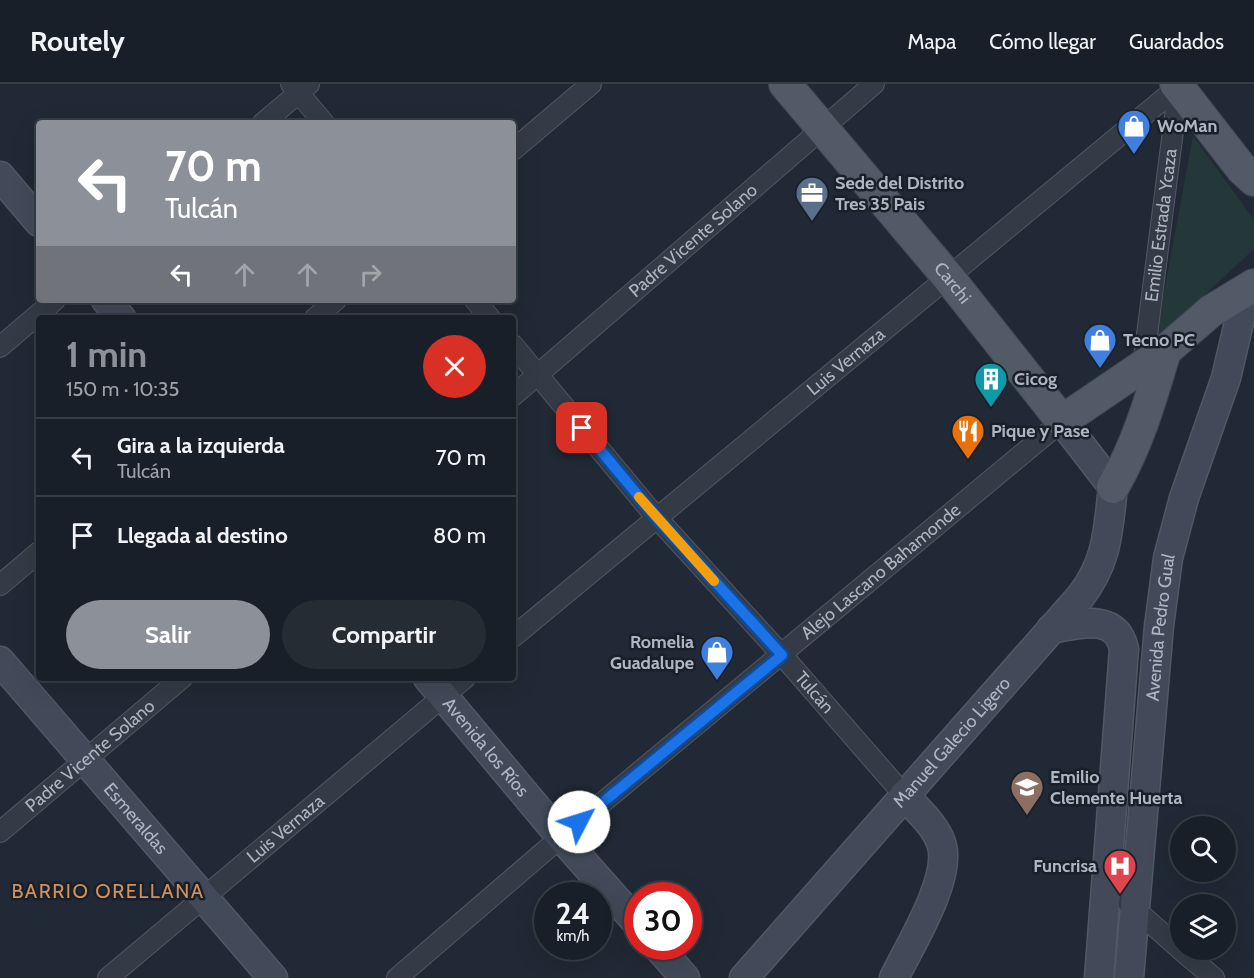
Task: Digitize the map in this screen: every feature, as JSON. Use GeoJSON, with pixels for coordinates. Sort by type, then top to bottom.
{"type":"FeatureCollection","features":[{"type":"Feature","properties":{"kind":"main road","name":"Carchi"},"geometry":{"type":"LineString","coordinates":[[785,84],[948,277],[1113,487]]}},
{"type":"Feature","properties":{"kind":"main road"},"geometry":{"type":"LineString","coordinates":[[1177,85],[1242,169],[1254,180]]}},
{"type":"Feature","properties":{"kind":"main road"},"geometry":{"type":"LineString","coordinates":[[0,176],[36,218]]}},
{"type":"Feature","properties":{"kind":"main road"},"geometry":{"type":"LineString","coordinates":[[1062,421],[1154,359],[1211,311],[1251,286]]}},
{"type":"Feature","properties":{"kind":"main road","name":"Avenida Pedro Gual"},"geometry":{"type":"LineString","coordinates":[[1129,978],[1160,616],[1168,558],[1184,498],[1226,378],[1251,286]]}},
{"type":"Feature","properties":{"kind":"main road"},"geometry":{"type":"LineString","coordinates":[[108,303],[118,315]]}},
{"type":"Feature","properties":{"kind":"main road"},"geometry":{"type":"LineString","coordinates":[[1113,487],[1139,437],[1154,359]]}},
{"type":"Feature","properties":{"kind":"main road","name":"Manuel Galecio Ligero"},"geometry":{"type":"LineString","coordinates":[[744,978],[1089,585],[1101,564],[1107,541],[1113,487]]}},
{"type":"Feature","properties":{"kind":"main road","name":"Avenida Pedro Gual"},"geometry":{"type":"LineString","coordinates":[[1051,629],[1085,623],[1100,624],[1114,630],[1122,642],[1124,658],[1099,978]]}},
{"type":"Feature","properties":{"kind":"main road","name":"Esmeraldas"},"geometry":{"type":"LineString","coordinates":[[0,661],[273,978]]}},
{"type":"Feature","properties":{"kind":"main road","name":"Avenida los Ríos"},"geometry":{"type":"LineString","coordinates":[[435,687],[624,908]]}},
{"type":"Feature","properties":{"kind":"main road"},"geometry":{"type":"LineString","coordinates":[[894,978],[938,889],[943,867],[942,846],[933,827],[904,795]]}},
{"type":"Feature","properties":{"kind":"main road"},"geometry":{"type":"LineString","coordinates":[[669,960],[685,978]]}},
{"type":"Feature","properties":{"kind":"street"},"geometry":{"type":"LineString","coordinates":[[516,147],[591,84]]}},
{"type":"Feature","properties":{"kind":"street","name":"Padre Vicente Solano"},"geometry":{"type":"LineString","coordinates":[[516,393],[874,84]]}},
{"type":"Feature","properties":{"kind":"street","name":"Luis Vernaza"},"geometry":{"type":"LineString","coordinates":[[516,634],[1177,85]]}},
{"type":"Feature","properties":{"kind":"street","name":"Emilio Estrada Ycaza"},"geometry":{"type":"LineString","coordinates":[[1154,359],[1177,85]]}},
{"type":"Feature","properties":{"kind":"street"},"geometry":{"type":"LineString","coordinates":[[266,120],[299,87],[322,120]]}},
{"type":"Feature","properties":{"kind":"street"},"geometry":{"type":"LineString","coordinates":[[37,315],[51,303]]}},
{"type":"Feature","properties":{"kind":"street"},"geometry":{"type":"LineString","coordinates":[[318,315],[332,303]]}},
{"type":"Feature","properties":{"kind":"street"},"geometry":{"type":"LineString","coordinates":[[478,303],[488,315]]}},
{"type":"Feature","properties":{"kind":"street"},"geometry":{"type":"LineString","coordinates":[[0,347],[36,316]]}},
{"type":"Feature","properties":{"kind":"street","name":"Tulcán"},"geometry":{"type":"LineString","coordinates":[[516,349],[656,517],[782,655],[904,795]]}},
{"type":"Feature","properties":{"kind":"street","name":"Alejo Lascano Bahamonde"},"geometry":{"type":"LineString","coordinates":[[397,978],[561,837],[1062,421]]}},
{"type":"Feature","properties":{"kind":"street"},"geometry":{"type":"LineString","coordinates":[[0,585],[36,555]]}},
{"type":"Feature","properties":{"kind":"street","name":"Padre Vicente Solano"},"geometry":{"type":"LineString","coordinates":[[0,832],[178,681]]}},
{"type":"Feature","properties":{"kind":"street","name":"Luis Vernaza"},"geometry":{"type":"LineString","coordinates":[[108,978],[204,898],[435,687],[455,681]]}},
{"type":"Feature","properties":{"kind":"street"},"geometry":{"type":"LineString","coordinates":[[1106,885],[1170,939]]}},
{"type":"Feature","properties":{"kind":"street"},"geometry":{"type":"LineString","coordinates":[[1194,960],[1214,978]]}},
{"type":"Feature","properties":{"kind":"shaded area"},"geometry":{"type":"Polygon","coordinates":[[[1193,136],[1254,220],[1254,249],[1155,341],[1193,136]]]}},
{"type":"Feature","properties":{"kind":"slow traffic"},"geometry":{"type":"LineString","coordinates":[[639,497],[714,581]]}},
{"type":"Feature","properties":{"kind":"place","name":"WoMan"},"geometry":{"type":"Point","coordinates":[1134,155]}},
{"type":"Feature","properties":{"kind":"place","name":"Sede del Distrito Tres 35 Pais"},"geometry":{"type":"Point","coordinates":[812,222]}},
{"type":"Feature","properties":{"kind":"place","name":"Tecno PC"},"geometry":{"type":"Point","coordinates":[1100,369]}},
{"type":"Feature","properties":{"kind":"place","name":"Cicog"},"geometry":{"type":"Point","coordinates":[991,408]}},
{"type":"Feature","properties":{"kind":"place","name":"Pique y Pase"},"geometry":{"type":"Point","coordinates":[968,460]}},
{"type":"Feature","properties":{"kind":"place","name":"Romelia Guadalupe"},"geometry":{"type":"Point","coordinates":[717,681]}},
{"type":"Feature","properties":{"kind":"place","name":"Emilio Clemente Huerta"},"geometry":{"type":"Point","coordinates":[1027,816]}},
{"type":"Feature","properties":{"kind":"place","name":"Funcrisa"},"geometry":{"type":"Point","coordinates":[1120,895]}},
{"type":"Feature","properties":{"kind":"district","name":"BARRIO ORELLANA"},"geometry":{"type":"Point","coordinates":[108,891]}},
{"type":"Feature","properties":{"kind":"route"},"geometry":{"type":"LineString","coordinates":[[579,822],[782,655],[656,517],[582,428]]}}]}
